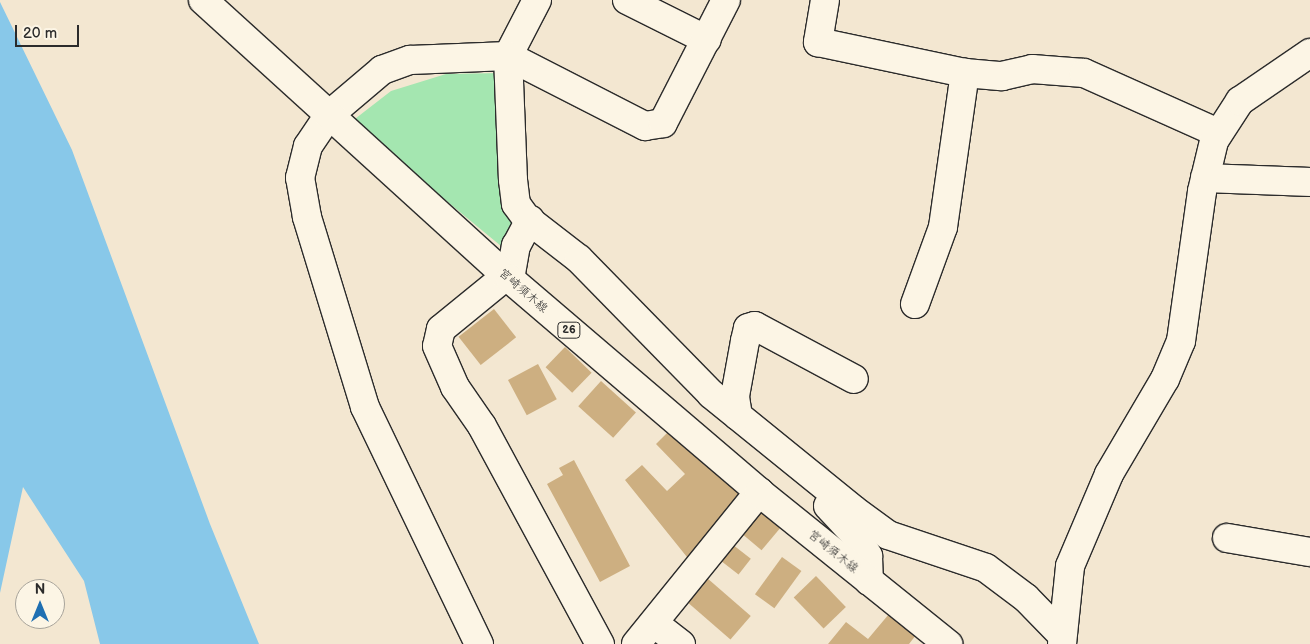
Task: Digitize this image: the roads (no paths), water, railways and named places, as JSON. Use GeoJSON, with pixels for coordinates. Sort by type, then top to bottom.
{"type":"FeatureCollection","features":[{"type":"Feature","properties":{"kind":"street","name":"宮崎須木線"},"geometry":{"type":"LineString","coordinates":[[203,0],[508,278],[759,492],[948,644]]}},
{"type":"Feature","properties":{"kind":"street"},"geometry":{"type":"LineString","coordinates":[[538,0],[508,56],[513,180],[516,204],[530,220],[579,259],[646,331],[738,416],[814,479],[888,534],[986,568],[1026,598],[1062,640]]}},
{"type":"Feature","properties":{"kind":"street"},"geometry":{"type":"LineString","coordinates":[[627,0],[707,40]]}},
{"type":"Feature","properties":{"kind":"street"},"geometry":{"type":"LineString","coordinates":[[479,644],[365,407],[307,217],[300,178],[308,146],[329,115],[382,70],[410,60],[508,56],[645,126],[663,123],[726,0]]}},
{"type":"Feature","properties":{"kind":"street"},"geometry":{"type":"LineString","coordinates":[[825,0],[818,42],[965,73],[1002,76],[1032,69],[1084,73],[1218,133]]}},
{"type":"Feature","properties":{"kind":"street"},"geometry":{"type":"LineString","coordinates":[[1062,640],[1070,566],[1109,474],[1165,378],[1181,341],[1205,178],[1218,133],[1240,101],[1310,53]]}},
{"type":"Feature","properties":{"kind":"street"},"geometry":{"type":"LineString","coordinates":[[915,304],[943,227],[965,73]]}},
{"type":"Feature","properties":{"kind":"street"},"geometry":{"type":"LineString","coordinates":[[1205,178],[1310,182]]}},
{"type":"Feature","properties":{"kind":"street"},"geometry":{"type":"LineString","coordinates":[[530,220],[516,246],[508,278],[440,329],[437,346],[455,387],[491,442],[600,644]]}},
{"type":"Feature","properties":{"kind":"street"},"geometry":{"type":"LineString","coordinates":[[738,416],[735,396],[748,328],[755,326],[854,379]]}},
{"type":"Feature","properties":{"kind":"street"},"geometry":{"type":"LineString","coordinates":[[814,479],[816,491],[855,535],[868,556],[869,580]]}},
{"type":"Feature","properties":{"kind":"street"},"geometry":{"type":"LineString","coordinates":[[636,644],[655,624],[759,492]]}},
{"type":"Feature","properties":{"kind":"street"},"geometry":{"type":"LineString","coordinates":[[1226,538],[1310,552]]}},
{"type":"Feature","properties":{"kind":"street"},"geometry":{"type":"LineString","coordinates":[[655,624],[680,644]]}},
{"type":"Feature","properties":{"kind":"water"},"geometry":{"type":"Polygon","coordinates":[[[0,2],[72,150],[210,524],[259,644],[100,644],[84,581],[23,487],[0,593],[0,2]]]}}]}
